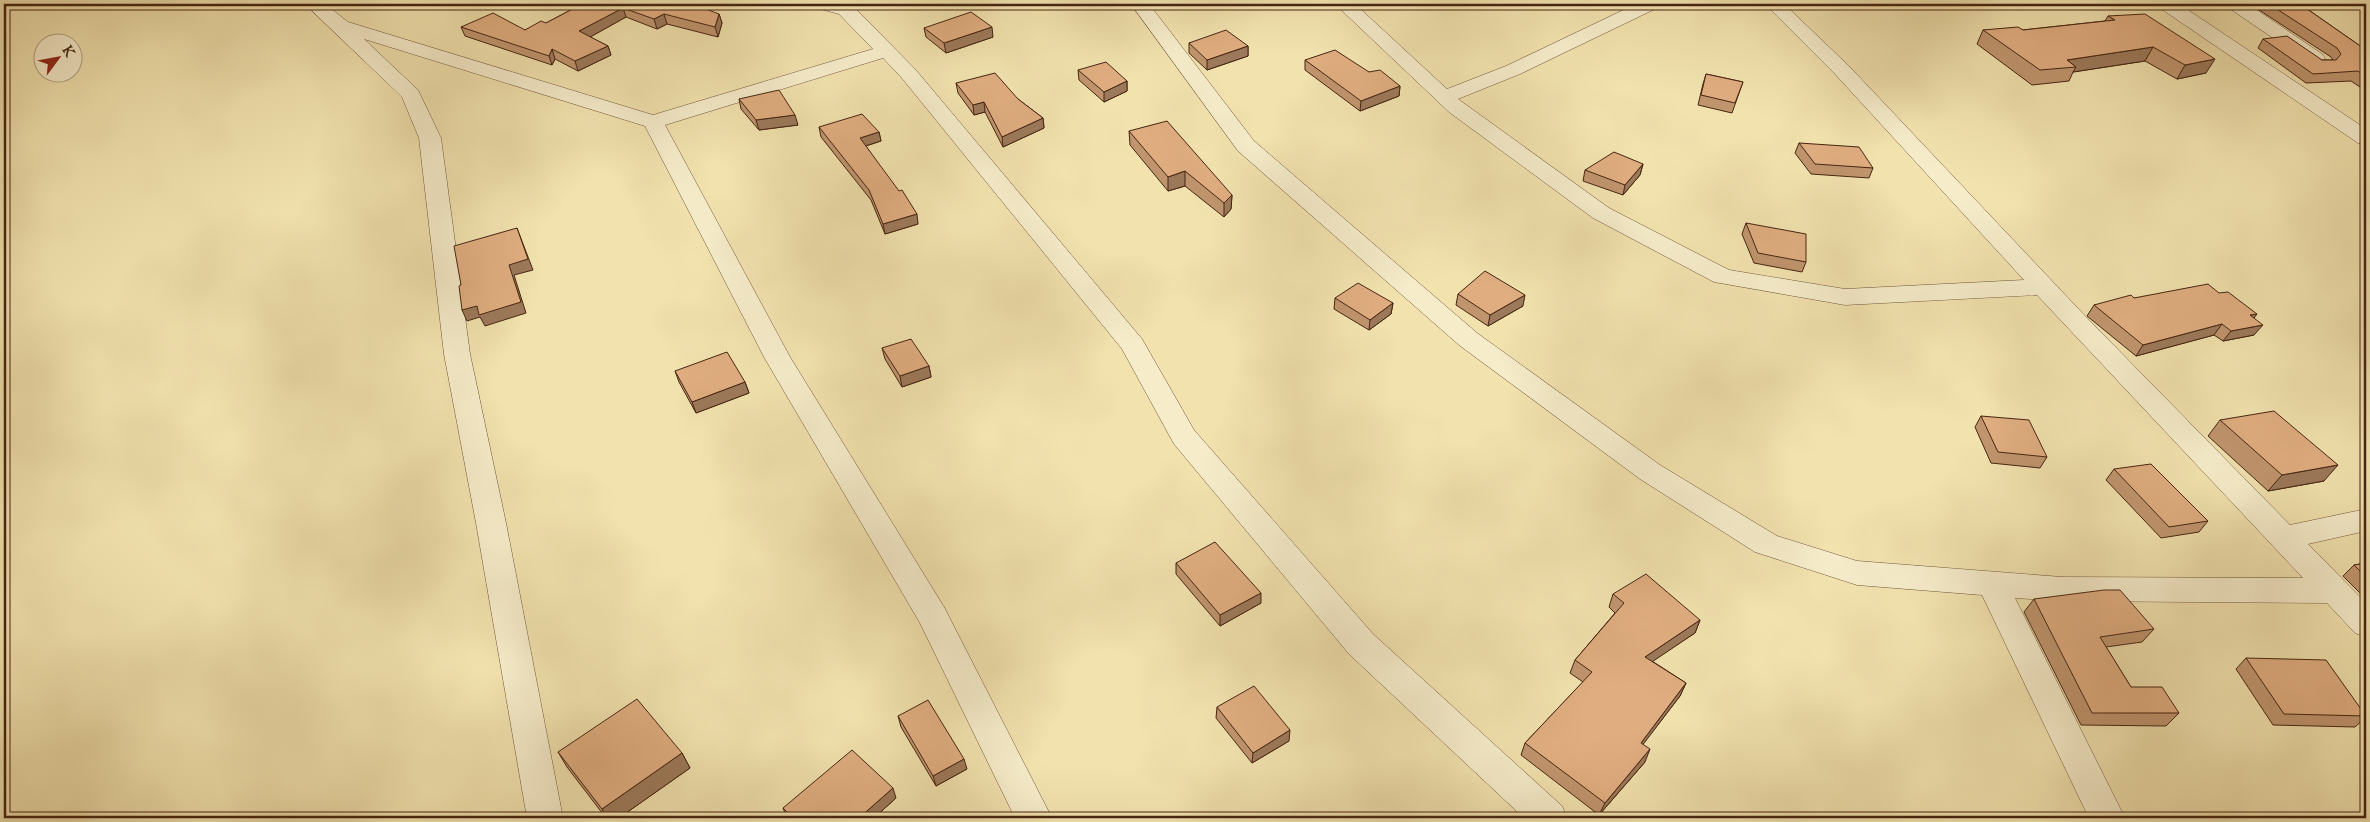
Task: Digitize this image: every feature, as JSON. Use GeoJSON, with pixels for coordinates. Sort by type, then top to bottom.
{"type":"FeatureCollection","features":[{"type":"Feature","properties":{"kind":"street"},"geometry":{"type":"LineString","coordinates":[[314,4],[341,26],[372,59],[411,94],[430,138],[457,354],[491,522],[544,818]]}},
{"type":"Feature","properties":{"kind":"street"},"geometry":{"type":"LineString","coordinates":[[824,4],[846,10],[908,73],[1133,345],[1184,437],[1349,629],[1369,650],[1549,818]]}},
{"type":"Feature","properties":{"kind":"street"},"geometry":{"type":"LineString","coordinates":[[1140,4],[1246,146],[1468,339],[1650,472],[1766,544],[1857,573],[2062,589],[2335,591]]}},
{"type":"Feature","properties":{"kind":"street"},"geometry":{"type":"LineString","coordinates":[[1344,4],[1456,108],[1601,213],[1723,277],[1845,297],[2043,286]]}},
{"type":"Feature","properties":{"kind":"street"},"geometry":{"type":"LineString","coordinates":[[1444,97],[1513,70],[1650,4]]}},
{"type":"Feature","properties":{"kind":"street"},"geometry":{"type":"LineString","coordinates":[[1773,4],[1842,70],[2043,286],[2366,624]]}},
{"type":"Feature","properties":{"kind":"street"},"geometry":{"type":"LineString","coordinates":[[2167,4],[2366,138]]}},
{"type":"Feature","properties":{"kind":"street"},"geometry":{"type":"LineString","coordinates":[[2236,4],[2323,63]]}},
{"type":"Feature","properties":{"kind":"street"},"geometry":{"type":"LineString","coordinates":[[341,26],[653,122],[886,51]]}},
{"type":"Feature","properties":{"kind":"street"},"geometry":{"type":"LineString","coordinates":[[653,122],[778,357],[933,616],[1034,818]]}},
{"type":"Feature","properties":{"kind":"street"},"geometry":{"type":"LineString","coordinates":[[2284,538],[2366,520]]}},
{"type":"Feature","properties":{"kind":"street"},"geometry":{"type":"LineString","coordinates":[[1992,583],[2107,818]]}},
{"type":"Feature","properties":{"kind":"building"},"geometry":{"type":"Polygon","coordinates":[[[582,4],[693,4],[719,14],[715,27],[664,14],[654,19],[623,8],[579,31],[608,46],[575,61],[552,49],[549,56],[461,27],[493,13],[525,30],[541,21],[546,23],[582,4]]]}},
{"type":"Feature","properties":{"kind":"building"},"geometry":{"type":"Polygon","coordinates":[[[2269,4],[2300,4],[2366,50],[2366,78],[2358,71],[2313,74],[2263,39],[2287,36],[2322,60],[2336,60],[2341,54],[2337,48],[2269,4]]]}},
{"type":"Feature","properties":{"kind":"building"},"geometry":{"type":"Polygon","coordinates":[[[971,12],[992,27],[944,43],[924,28],[971,12]]]}},
{"type":"Feature","properties":{"kind":"building"},"geometry":{"type":"Polygon","coordinates":[[[2145,14],[2215,59],[2185,65],[2153,47],[2067,60],[2076,67],[2040,70],[1983,30],[2018,27],[2023,30],[2115,20],[2108,16],[2145,14]]]}},
{"type":"Feature","properties":{"kind":"building"},"geometry":{"type":"Polygon","coordinates":[[[1226,30],[1248,46],[1207,60],[1189,43],[1226,30]]]}},
{"type":"Feature","properties":{"kind":"building"},"geometry":{"type":"Polygon","coordinates":[[[1335,50],[1369,72],[1380,70],[1400,86],[1361,101],[1305,60],[1335,50]]]}},
{"type":"Feature","properties":{"kind":"building"},"geometry":{"type":"Polygon","coordinates":[[[1106,62],[1127,81],[1104,92],[1078,70],[1106,62]]]}},
{"type":"Feature","properties":{"kind":"building"},"geometry":{"type":"Polygon","coordinates":[[[995,73],[1018,99],[1043,118],[1002,137],[984,102],[973,105],[956,83],[995,73]]]}},
{"type":"Feature","properties":{"kind":"building"},"geometry":{"type":"Polygon","coordinates":[[[1706,74],[1743,82],[1735,103],[1701,95],[1706,74]]]}},
{"type":"Feature","properties":{"kind":"building"},"geometry":{"type":"Polygon","coordinates":[[[779,90],[795,115],[756,120],[739,99],[779,90]]]}},
{"type":"Feature","properties":{"kind":"building"},"geometry":{"type":"Polygon","coordinates":[[[862,114],[879,132],[860,138],[899,191],[902,190],[917,214],[883,224],[869,190],[819,127],[862,114]]]}},
{"type":"Feature","properties":{"kind":"building"},"geometry":{"type":"Polygon","coordinates":[[[1167,121],[1232,195],[1224,203],[1185,171],[1168,177],[1129,131],[1167,121]]]}},
{"type":"Feature","properties":{"kind":"building"},"geometry":{"type":"Polygon","coordinates":[[[1799,143],[1859,147],[1873,168],[1815,164],[1799,143]]]}},
{"type":"Feature","properties":{"kind":"building"},"geometry":{"type":"Polygon","coordinates":[[[1614,152],[1643,164],[1625,185],[1585,170],[1614,152]]]}},
{"type":"Feature","properties":{"kind":"building"},"geometry":{"type":"Polygon","coordinates":[[[1746,223],[1806,234],[1806,262],[1758,253],[1746,223]]]}},
{"type":"Feature","properties":{"kind":"building"},"geometry":{"type":"Polygon","coordinates":[[[517,228],[528,259],[509,265],[521,302],[479,315],[477,306],[462,310],[459,286],[461,285],[454,246],[517,228]]]}},
{"type":"Feature","properties":{"kind":"building"},"geometry":{"type":"Polygon","coordinates":[[[1485,271],[1525,295],[1490,315],[1458,294],[1485,271]]]}},
{"type":"Feature","properties":{"kind":"building"},"geometry":{"type":"Polygon","coordinates":[[[1358,283],[1393,303],[1370,320],[1335,298],[1358,283]]]}},
{"type":"Feature","properties":{"kind":"building"},"geometry":{"type":"Polygon","coordinates":[[[2208,284],[2219,293],[2228,292],[2257,314],[2250,315],[2263,325],[2231,331],[2222,324],[2143,345],[2094,305],[2131,295],[2134,298],[2208,284]]]}},
{"type":"Feature","properties":{"kind":"building"},"geometry":{"type":"Polygon","coordinates":[[[911,339],[929,366],[900,376],[882,348],[911,339]]]}},
{"type":"Feature","properties":{"kind":"building"},"geometry":{"type":"Polygon","coordinates":[[[727,352],[745,382],[692,402],[675,371],[727,352]]]}},
{"type":"Feature","properties":{"kind":"building"},"geometry":{"type":"Polygon","coordinates":[[[2274,411],[2338,465],[2282,475],[2220,420],[2274,411]]]}},
{"type":"Feature","properties":{"kind":"building"},"geometry":{"type":"Polygon","coordinates":[[[1981,416],[2029,420],[2047,457],[1998,452],[1981,416]]]}},
{"type":"Feature","properties":{"kind":"building"},"geometry":{"type":"Polygon","coordinates":[[[2151,464],[2208,521],[2169,527],[2114,469],[2151,464]]]}},
{"type":"Feature","properties":{"kind":"building"},"geometry":{"type":"Polygon","coordinates":[[[1215,542],[1261,593],[1220,615],[1176,563],[1215,542]]]}},
{"type":"Feature","properties":{"kind":"building"},"geometry":{"type":"Polygon","coordinates":[[[2366,563],[2366,577],[2354,565],[2366,563]]]}},
{"type":"Feature","properties":{"kind":"building"},"geometry":{"type":"Polygon","coordinates":[[[1646,574],[1700,620],[1645,657],[1686,683],[1641,743],[1650,749],[1605,803],[1525,743],[1592,672],[1575,660],[1624,603],[1613,594],[1646,574]]]}},
{"type":"Feature","properties":{"kind":"building"},"geometry":{"type":"Polygon","coordinates":[[[2104,590],[2120,590],[2154,629],[2100,637],[2131,687],[2162,687],[2179,713],[2092,713],[2034,599],[2104,590]]]}},
{"type":"Feature","properties":{"kind":"building"},"geometry":{"type":"Polygon","coordinates":[[[2246,658],[2326,660],[2366,716],[2284,714],[2246,658]]]}},
{"type":"Feature","properties":{"kind":"building"},"geometry":{"type":"Polygon","coordinates":[[[1254,686],[1290,730],[1253,753],[1217,707],[1254,686]]]}},
{"type":"Feature","properties":{"kind":"building"},"geometry":{"type":"Polygon","coordinates":[[[637,699],[682,753],[602,809],[558,752],[637,699]]]}},
{"type":"Feature","properties":{"kind":"building"},"geometry":{"type":"Polygon","coordinates":[[[928,700],[964,759],[933,776],[898,716],[928,700]]]}},
{"type":"Feature","properties":{"kind":"building"},"geometry":{"type":"Polygon","coordinates":[[[852,750],[893,788],[859,818],[793,818],[783,808],[852,750]]]}}]}
